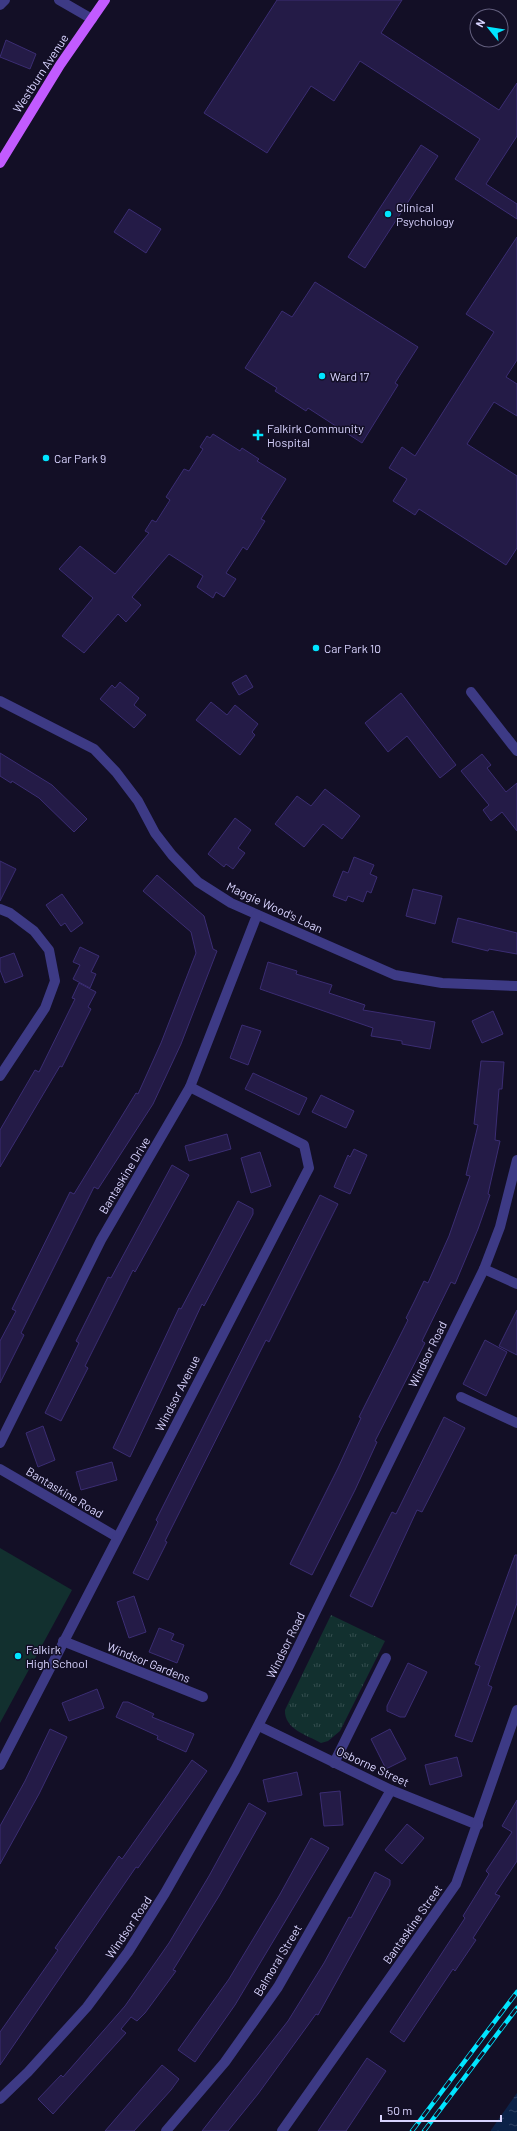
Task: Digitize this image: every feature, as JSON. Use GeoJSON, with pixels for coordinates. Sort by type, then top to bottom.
{"type":"FeatureCollection","features":[{"type":"Feature","properties":{"kind":"main road","name":"Westburn Avenue"},"geometry":{"type":"LineString","coordinates":[[0,162],[60,65],[105,0]]}},
{"type":"Feature","properties":{"kind":"street"},"geometry":{"type":"LineString","coordinates":[[0,6],[5,0]]}},
{"type":"Feature","properties":{"kind":"street"},"geometry":{"type":"LineString","coordinates":[[59,0],[92,19]]}},
{"type":"Feature","properties":{"kind":"street"},"geometry":{"type":"LineString","coordinates":[[471,692],[517,750]]}},
{"type":"Feature","properties":{"kind":"street","name":"Maggie Wood's Loan"},"geometry":{"type":"LineString","coordinates":[[0,700],[94,749],[116,772],[138,801],[155,833],[172,855],[198,882],[231,903],[396,975],[442,983],[517,986]]}},
{"type":"Feature","properties":{"kind":"street"},"geometry":{"type":"LineString","coordinates":[[0,908],[10,913],[34,931],[49,950],[54,981],[45,1008],[0,1076]]}},
{"type":"Feature","properties":{"kind":"street","name":"Bantaskine Drive"},"geometry":{"type":"LineString","coordinates":[[0,1443],[101,1240],[190,1087],[257,915]]}},
{"type":"Feature","properties":{"kind":"street","name":"Windsor Avenue"},"geometry":{"type":"LineString","coordinates":[[0,1765],[309,1168],[304,1145],[190,1087]]}},
{"type":"Feature","properties":{"kind":"street","name":"Windsor Road"},"geometry":{"type":"LineString","coordinates":[[0,2099],[28,2072],[87,2007],[128,1952],[165,1893],[258,1726],[484,1269],[500,1227],[517,1160]]}},
{"type":"Feature","properties":{"kind":"street"},"geometry":{"type":"LineString","coordinates":[[484,1269],[517,1284]]}},
{"type":"Feature","properties":{"kind":"street"},"geometry":{"type":"LineString","coordinates":[[461,1397],[517,1423]]}},
{"type":"Feature","properties":{"kind":"street","name":"Bantaskine Road"},"geometry":{"type":"LineString","coordinates":[[0,1469],[117,1538]]}},
{"type":"Feature","properties":{"kind":"street","name":"Windsor Gardens"},"geometry":{"type":"LineString","coordinates":[[63,1641],[203,1697]]}},
{"type":"Feature","properties":{"kind":"street"},"geometry":{"type":"LineString","coordinates":[[334,1763],[386,1658]]}},
{"type":"Feature","properties":{"kind":"street","name":"Bantaskine Street"},"geometry":{"type":"LineString","coordinates":[[282,2131],[456,1884],[478,1825],[517,1710]]}},
{"type":"Feature","properties":{"kind":"street","name":"Osborne Street"},"geometry":{"type":"LineString","coordinates":[[258,1726],[391,1790],[478,1825]]}},
{"type":"Feature","properties":{"kind":"street","name":"Balmoral Street"},"geometry":{"type":"LineString","coordinates":[[166,2131],[225,2062],[278,1987],[391,1790]]}},
{"type":"Feature","properties":{"kind":"green space","name":"Falkirk High School"},"geometry":{"type":"Polygon","coordinates":[[[0,1548],[72,1590],[0,1723],[0,1548]]]}},
{"type":"Feature","properties":{"kind":"green space"},"geometry":{"type":"Polygon","coordinates":[[[331,1615],[385,1641],[340,1731],[328,1741],[321,1743],[292,1727],[288,1722],[285,1710],[331,1615]]]}},
{"type":"Feature","properties":{"kind":"water"},"geometry":{"type":"Polygon","coordinates":[[[517,2093],[517,2131],[491,2131],[491,2130],[517,2093]]]}},
{"type":"Feature","properties":{"kind":"building"},"geometry":{"type":"Polygon","coordinates":[[[277,0],[402,0],[381,33],[499,110],[517,83],[517,136],[486,184],[517,204],[517,219],[455,179],[480,139],[360,61],[334,101],[311,86],[267,153],[204,113],[277,0]]]}},
{"type":"Feature","properties":{"kind":"building"},"geometry":{"type":"Polygon","coordinates":[[[6,40],[36,54],[30,69],[0,57],[6,40]]]}},
{"type":"Feature","properties":{"kind":"building","name":"Clinical Psychology"},"geometry":{"type":"Polygon","coordinates":[[[421,145],[438,156],[365,268],[348,257],[421,145]]]}},
{"type":"Feature","properties":{"kind":"building"},"geometry":{"type":"Polygon","coordinates":[[[129,209],[161,229],[146,253],[114,232],[129,209]]]}},
{"type":"Feature","properties":{"kind":"building"},"geometry":{"type":"Polygon","coordinates":[[[517,237],[517,360],[506,377],[517,384],[517,416],[494,402],[467,444],[517,476],[517,548],[506,565],[419,509],[415,515],[393,501],[407,479],[389,468],[402,447],[415,456],[494,332],[466,314],[517,237]]]}},
{"type":"Feature","properties":{"kind":"building","name":"Ward 17"},"geometry":{"type":"Polygon","coordinates":[[[315,282],[418,347],[395,383],[398,385],[362,443],[308,408],[306,411],[275,391],[277,388],[245,368],[282,311],[292,317],[315,282]]]}},
{"type":"Feature","properties":{"kind":"building"},"geometry":{"type":"Polygon","coordinates":[[[213,434],[240,451],[242,448],[259,459],[257,461],[286,479],[261,519],[265,521],[247,550],[243,547],[226,573],[236,579],[224,597],[216,592],[213,598],[197,587],[203,576],[169,554],[132,597],[141,605],[126,622],[118,614],[84,653],[62,636],[93,598],[59,569],[80,546],[115,574],[149,533],[145,531],[152,520],[156,522],[170,500],[166,497],[184,469],[189,471],[203,449],[200,447],[207,436],[210,438],[213,434]]]}},
{"type":"Feature","properties":{"kind":"building"},"geometry":{"type":"Polygon","coordinates":[[[246,675],[253,687],[239,695],[232,683],[246,675]]]}},
{"type":"Feature","properties":{"kind":"building"},"geometry":{"type":"Polygon","coordinates":[[[120,682],[139,698],[134,705],[146,715],[134,728],[100,699],[112,685],[115,688],[120,682]]]}},
{"type":"Feature","properties":{"kind":"building"},"geometry":{"type":"Polygon","coordinates":[[[401,693],[456,765],[440,778],[407,736],[388,752],[365,723],[401,693]]]}},
{"type":"Feature","properties":{"kind":"building"},"geometry":{"type":"Polygon","coordinates":[[[211,702],[227,715],[235,705],[258,724],[252,732],[255,735],[240,755],[196,720],[211,702]]]}},
{"type":"Feature","properties":{"kind":"building"},"geometry":{"type":"Polygon","coordinates":[[[0,753],[52,785],[87,819],[74,832],[39,798],[12,781],[11,783],[0,776],[0,753]]]}},
{"type":"Feature","properties":{"kind":"building"},"geometry":{"type":"Polygon","coordinates":[[[482,754],[491,765],[487,768],[506,792],[517,783],[517,831],[502,812],[491,821],[483,810],[489,805],[461,771],[482,754]]]}},
{"type":"Feature","properties":{"kind":"building"},"geometry":{"type":"Polygon","coordinates":[[[325,789],[360,816],[342,839],[323,824],[304,847],[275,824],[297,796],[311,806],[325,789]]]}},
{"type":"Feature","properties":{"kind":"building"},"geometry":{"type":"Polygon","coordinates":[[[235,818],[251,830],[238,848],[245,853],[233,869],[226,864],[224,867],[208,854],[235,818]]]}},
{"type":"Feature","properties":{"kind":"building"},"geometry":{"type":"Polygon","coordinates":[[[354,857],[374,865],[370,874],[377,877],[371,893],[367,891],[363,902],[348,896],[346,901],[333,896],[343,871],[348,873],[354,857]]]}},
{"type":"Feature","properties":{"kind":"building"},"geometry":{"type":"Polygon","coordinates":[[[0,861],[16,869],[0,901],[0,861]]]}},
{"type":"Feature","properties":{"kind":"building"},"geometry":{"type":"Polygon","coordinates":[[[157,875],[204,916],[213,949],[217,951],[181,1044],[153,1104],[98,1189],[94,1187],[21,1333],[24,1335],[0,1383],[0,1341],[16,1311],[12,1309],[70,1192],[74,1194],[136,1093],[138,1094],[161,1043],[196,953],[191,932],[143,891],[157,875]]]}},
{"type":"Feature","properties":{"kind":"building"},"geometry":{"type":"Polygon","coordinates":[[[413,889],[442,896],[435,924],[406,916],[413,889]]]}},
{"type":"Feature","properties":{"kind":"building"},"geometry":{"type":"Polygon","coordinates":[[[62,894],[83,923],[71,932],[65,923],[61,926],[46,905],[62,894]]]}},
{"type":"Feature","properties":{"kind":"building"},"geometry":{"type":"Polygon","coordinates":[[[458,918],[517,933],[517,954],[489,949],[488,951],[452,942],[458,918]]]}},
{"type":"Feature","properties":{"kind":"building"},"geometry":{"type":"Polygon","coordinates":[[[80,947],[99,956],[91,972],[96,974],[90,988],[73,979],[80,965],[73,962],[80,947]]]}},
{"type":"Feature","properties":{"kind":"building"},"geometry":{"type":"Polygon","coordinates":[[[14,953],[23,976],[5,983],[0,970],[0,958],[14,953]]]}},
{"type":"Feature","properties":{"kind":"building"},"geometry":{"type":"Polygon","coordinates":[[[268,962],[297,971],[296,974],[332,985],[329,993],[365,1005],[363,1010],[435,1022],[430,1049],[402,1044],[402,1041],[371,1036],[373,1028],[260,989],[268,962]]]}},
{"type":"Feature","properties":{"kind":"building"},"geometry":{"type":"Polygon","coordinates":[[[79,983],[96,992],[88,1007],[91,1009],[62,1067],[60,1066],[0,1167],[0,1130],[35,1070],[39,1072],[75,999],[72,998],[79,983]]]}},
{"type":"Feature","properties":{"kind":"building"},"geometry":{"type":"Polygon","coordinates":[[[493,1011],[503,1034],[482,1043],[472,1021],[493,1011]]]}},
{"type":"Feature","properties":{"kind":"building"},"geometry":{"type":"Polygon","coordinates":[[[242,1025],[261,1031],[248,1065],[230,1058],[242,1025]]]}},
{"type":"Feature","properties":{"kind":"building"},"geometry":{"type":"Polygon","coordinates":[[[481,1061],[504,1062],[502,1089],[499,1089],[495,1140],[500,1141],[488,1194],[490,1195],[478,1229],[455,1284],[451,1282],[422,1341],[425,1343],[375,1441],[377,1442],[355,1490],[312,1575],[290,1564],[338,1468],[361,1418],[359,1417],[408,1320],[406,1318],[424,1281],[428,1283],[449,1236],[470,1176],[466,1175],[478,1125],[474,1124],[481,1061]]]}},
{"type":"Feature","properties":{"kind":"building"},"geometry":{"type":"Polygon","coordinates":[[[253,1073],[307,1098],[299,1115],[245,1089],[253,1073]]]}},
{"type":"Feature","properties":{"kind":"building"},"geometry":{"type":"Polygon","coordinates":[[[321,1095],[354,1111],[346,1128],[312,1112],[321,1095]]]}},
{"type":"Feature","properties":{"kind":"building"},"geometry":{"type":"Polygon","coordinates":[[[227,1134],[231,1149],[189,1161],[185,1146],[227,1134]]]}},
{"type":"Feature","properties":{"kind":"building"},"geometry":{"type":"Polygon","coordinates":[[[354,1149],[367,1155],[350,1194],[334,1187],[348,1155],[350,1157],[354,1149]]]}},
{"type":"Feature","properties":{"kind":"building"},"geometry":{"type":"Polygon","coordinates":[[[260,1152],[271,1186],[251,1193],[241,1158],[260,1152]]]}},
{"type":"Feature","properties":{"kind":"building"},"geometry":{"type":"Polygon","coordinates":[[[172,1165],[189,1175],[135,1272],[133,1270],[85,1366],[88,1368],[61,1421],[45,1413],[79,1343],[76,1341],[108,1277],[111,1278],[172,1165]]]}},
{"type":"Feature","properties":{"kind":"building"},"geometry":{"type":"Polygon","coordinates":[[[320,1195],[338,1204],[269,1342],[266,1340],[165,1541],[167,1542],[148,1580],[133,1573],[158,1522],[156,1520],[320,1195]]]}},
{"type":"Feature","properties":{"kind":"building"},"geometry":{"type":"Polygon","coordinates":[[[238,1201],[253,1209],[253,1214],[204,1306],[202,1304],[130,1457],[113,1448],[179,1308],[181,1309],[238,1201]]]}},
{"type":"Feature","properties":{"kind":"building"},"geometry":{"type":"Polygon","coordinates":[[[517,1310],[517,1355],[499,1346],[517,1310]]]}},
{"type":"Feature","properties":{"kind":"building"},"geometry":{"type":"Polygon","coordinates":[[[485,1340],[507,1352],[486,1396],[463,1384],[485,1340]]]}},
{"type":"Feature","properties":{"kind":"building"},"geometry":{"type":"Polygon","coordinates":[[[444,1417],[465,1428],[422,1512],[417,1510],[372,1607],[350,1596],[392,1512],[396,1514],[444,1417]]]}},
{"type":"Feature","properties":{"kind":"building"},"geometry":{"type":"Polygon","coordinates":[[[43,1426],[55,1460],[38,1467],[26,1433],[43,1426]]]}},
{"type":"Feature","properties":{"kind":"building"},"geometry":{"type":"Polygon","coordinates":[[[112,1462],[117,1480],[81,1490],[76,1472],[112,1462]]]}},
{"type":"Feature","properties":{"kind":"building"},"geometry":{"type":"Polygon","coordinates":[[[515,1555],[517,1555],[517,1603],[488,1685],[492,1687],[472,1742],[455,1736],[480,1666],[475,1664],[515,1555]]]}},
{"type":"Feature","properties":{"kind":"building"},"geometry":{"type":"Polygon","coordinates":[[[134,1596],[146,1632],[129,1638],[117,1602],[134,1596]]]}},
{"type":"Feature","properties":{"kind":"building"},"geometry":{"type":"Polygon","coordinates":[[[159,1628],[174,1634],[171,1640],[184,1645],[177,1663],[149,1652],[159,1628]]]}},
{"type":"Feature","properties":{"kind":"building"},"geometry":{"type":"Polygon","coordinates":[[[408,1663],[427,1672],[405,1717],[400,1717],[387,1711],[387,1706],[408,1663]]]}},
{"type":"Feature","properties":{"kind":"building"},"geometry":{"type":"Polygon","coordinates":[[[97,1689],[104,1708],[69,1721],[62,1703],[97,1689]]]}},
{"type":"Feature","properties":{"kind":"building"},"geometry":{"type":"Polygon","coordinates":[[[123,1702],[128,1702],[154,1714],[152,1717],[194,1734],[186,1752],[157,1739],[158,1736],[116,1717],[123,1702]]]}},
{"type":"Feature","properties":{"kind":"building"},"geometry":{"type":"Polygon","coordinates":[[[50,1729],[67,1737],[39,1794],[0,1864],[0,1826],[25,1781],[50,1729]]]}},
{"type":"Feature","properties":{"kind":"building"},"geometry":{"type":"Polygon","coordinates":[[[390,1729],[406,1759],[386,1769],[371,1739],[390,1729]]]}},
{"type":"Feature","properties":{"kind":"building"},"geometry":{"type":"Polygon","coordinates":[[[457,1757],[462,1776],[430,1785],[425,1765],[457,1757]]]}},
{"type":"Feature","properties":{"kind":"building"},"geometry":{"type":"Polygon","coordinates":[[[192,1760],[207,1771],[138,1868],[136,1867],[0,2065],[0,2032],[58,1950],[55,1948],[119,1856],[122,1859],[192,1760]]]}},
{"type":"Feature","properties":{"kind":"building"},"geometry":{"type":"Polygon","coordinates":[[[297,1772],[302,1795],[268,1802],[263,1780],[297,1772]]]}},
{"type":"Feature","properties":{"kind":"building"},"geometry":{"type":"Polygon","coordinates":[[[340,1791],[343,1825],[324,1826],[320,1793],[340,1791]]]}},
{"type":"Feature","properties":{"kind":"building"},"geometry":{"type":"Polygon","coordinates":[[[517,1800],[517,1861],[495,1894],[500,1896],[473,1938],[476,1940],[455,1971],[453,1969],[404,2042],[390,2032],[465,1918],[463,1916],[489,1874],[486,1871],[512,1832],[502,1826],[517,1800]]]}},
{"type":"Feature","properties":{"kind":"building"},"geometry":{"type":"Polygon","coordinates":[[[249,1803],[266,1813],[219,1896],[173,1970],[176,1971],[145,2013],[137,2021],[131,2017],[121,2029],[126,2033],[53,2114],[38,2099],[61,2075],[63,2077],[125,2006],[169,1943],[209,1876],[249,1803]]]}},
{"type":"Feature","properties":{"kind":"building"},"geometry":{"type":"Polygon","coordinates":[[[407,1824],[424,1838],[402,1864],[385,1850],[407,1824]]]}},
{"type":"Feature","properties":{"kind":"building"},"geometry":{"type":"Polygon","coordinates":[[[311,1838],[329,1848],[235,2005],[195,2062],[178,2050],[229,1979],[279,1896],[311,1838]]]}},
{"type":"Feature","properties":{"kind":"building"},"geometry":{"type":"Polygon","coordinates":[[[375,1872],[390,1880],[390,1885],[318,2015],[316,2014],[258,2094],[228,2131],[202,2131],[288,2021],[324,1963],[349,1917],[351,1918],[375,1872]]]}},
{"type":"Feature","properties":{"kind":"building"},"geometry":{"type":"Polygon","coordinates":[[[367,2058],[386,2071],[346,2131],[318,2131],[367,2058]]]}},
{"type":"Feature","properties":{"kind":"building"},"geometry":{"type":"Polygon","coordinates":[[[162,2065],[179,2079],[171,2090],[134,2131],[105,2131],[162,2065]]]}},
{"type":"Feature","properties":{"kind":"railway"},"geometry":{"type":"LineString","coordinates":[[412,2131],[517,1992]]}},
{"type":"Feature","properties":{"kind":"railway"},"geometry":{"type":"LineString","coordinates":[[424,2131],[517,2008]]}},
{"type":"Feature","properties":{"kind":"place","name":"Clinical Psychology"},"geometry":{"type":"Point","coordinates":[388,214]}},
{"type":"Feature","properties":{"kind":"place","name":"Ward 17"},"geometry":{"type":"Point","coordinates":[322,376]}},
{"type":"Feature","properties":{"kind":"place","name":"Falkirk Community Hospital"},"geometry":{"type":"Point","coordinates":[258,435]}},
{"type":"Feature","properties":{"kind":"place","name":"Car Park 9"},"geometry":{"type":"Point","coordinates":[46,458]}},
{"type":"Feature","properties":{"kind":"place","name":"Car Park 10"},"geometry":{"type":"Point","coordinates":[316,648]}},
{"type":"Feature","properties":{"kind":"place","name":"Falkirk High School"},"geometry":{"type":"Point","coordinates":[18,1656]}}]}
